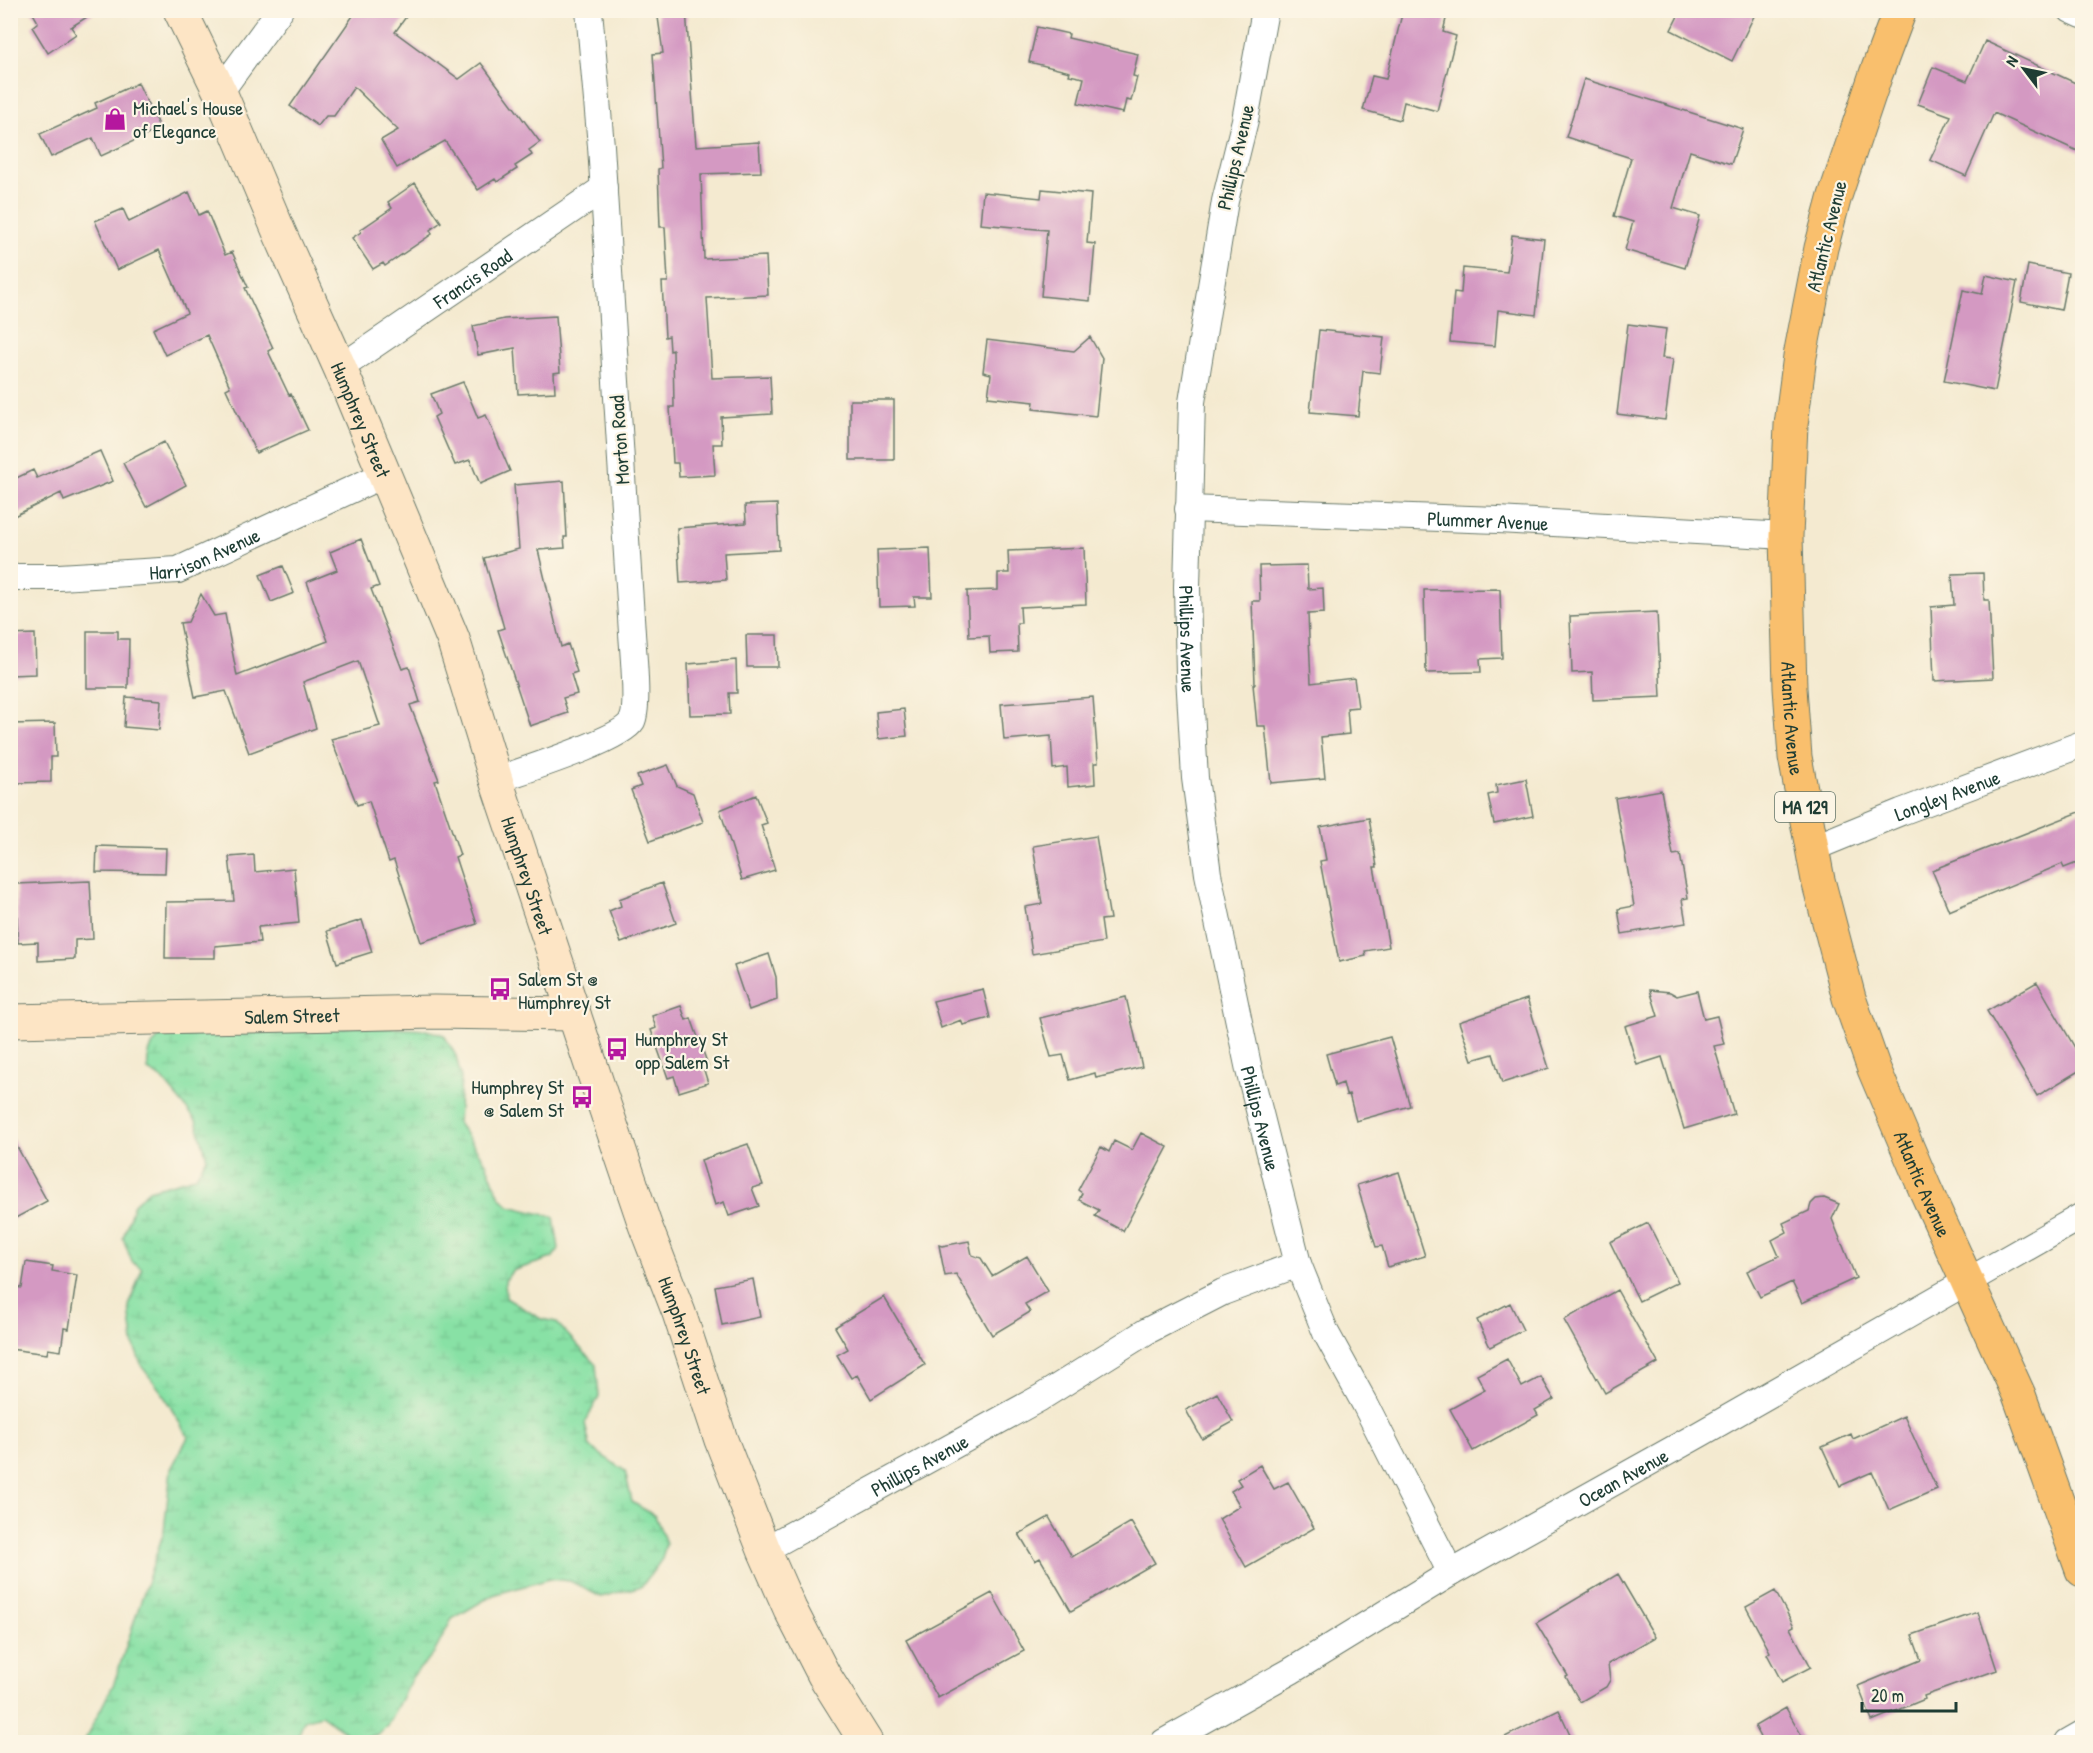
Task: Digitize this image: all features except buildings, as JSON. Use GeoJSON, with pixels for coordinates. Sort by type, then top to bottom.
{"type":"FeatureCollection","features":[{"type":"Feature","properties":{"kind":"main road","name":"Humphrey Street"},"geometry":{"type":"LineString","coordinates":[[180,10],[220,93],[340,368],[453,639],[496,780],[645,1225],[679,1313],[721,1440],[764,1550],[790,1609],[824,1675],[866,1743]]}},
{"type":"Feature","properties":{"kind":"main road","name":"Atlantic Avenue"},"geometry":{"type":"LineString","coordinates":[[1900,10],[1844,167],[1821,248],[1800,356],[1791,425],[1786,536],[1790,688],[1795,757],[1818,880],[1849,998],[1874,1069],[1925,1189],[2019,1395],[2082,1569]]}},
{"type":"Feature","properties":{"kind":"main road","name":"Salem Street"},"geometry":{"type":"LineString","coordinates":[[10,1021],[434,1012],[574,1014]]}},
{"type":"Feature","properties":{"kind":"street"},"geometry":{"type":"LineString","coordinates":[[220,93],[280,10]]}},
{"type":"Feature","properties":{"kind":"street","name":"Morton Road"},"geometry":{"type":"LineString","coordinates":[[496,780],[595,744],[624,730],[633,720],[632,633],[604,188],[589,10]]}},
{"type":"Feature","properties":{"kind":"street","name":"Phillips Avenue"},"geometry":{"type":"LineString","coordinates":[[1265,10],[1245,120],[1225,201],[1192,402],[1187,587],[1195,778],[1208,874],[1249,1070],[1298,1264],[1326,1332],[1450,1573]]}},
{"type":"Feature","properties":{"kind":"street"},"geometry":{"type":"LineString","coordinates":[[2071,10],[2082,15]]}},
{"type":"Feature","properties":{"kind":"street","name":"Francis Road"},"geometry":{"type":"LineString","coordinates":[[340,368],[604,188]]}},
{"type":"Feature","properties":{"kind":"street","name":"Harrison Avenue"},"geometry":{"type":"LineString","coordinates":[[10,577],[59,578],[178,570],[385,474]]}},
{"type":"Feature","properties":{"kind":"street","name":"Plummer Avenue"},"geometry":{"type":"LineString","coordinates":[[1188,509],[1498,520],[1786,536]]}},
{"type":"Feature","properties":{"kind":"street","name":"Longley Avenue"},"geometry":{"type":"LineString","coordinates":[[1813,849],[1901,812],[2082,744]]}},
{"type":"Feature","properties":{"kind":"street","name":"Ocean Avenue"},"geometry":{"type":"LineString","coordinates":[[1164,1743],[1291,1671],[1450,1573],[1690,1440],[2082,1216]]}},
{"type":"Feature","properties":{"kind":"street","name":"Phillips Avenue"},"geometry":{"type":"LineString","coordinates":[[764,1550],[1040,1398],[1147,1331],[1223,1292],[1298,1264]]}},
{"type":"Feature","properties":{"kind":"street"},"geometry":{"type":"LineString","coordinates":[[2068,1743],[2082,1734]]}},
{"type":"Feature","properties":{"kind":"green space"},"geometry":{"type":"Polygon","coordinates":[[[358,1026],[426,1030],[444,1035],[456,1056],[461,1078],[458,1123],[486,1163],[500,1197],[509,1206],[554,1217],[559,1249],[552,1258],[512,1271],[505,1281],[506,1298],[541,1319],[556,1322],[596,1365],[599,1396],[585,1423],[590,1447],[625,1471],[632,1502],[655,1516],[666,1543],[662,1559],[642,1586],[601,1597],[570,1581],[549,1579],[493,1595],[452,1619],[434,1653],[413,1676],[387,1726],[378,1734],[357,1740],[321,1715],[304,1720],[296,1742],[84,1742],[114,1683],[164,1531],[171,1469],[188,1437],[161,1391],[142,1367],[133,1343],[129,1306],[142,1269],[132,1262],[123,1238],[134,1204],[149,1190],[195,1177],[207,1158],[196,1120],[161,1078],[148,1070],[149,1052],[158,1038],[168,1031],[269,1028],[311,1031],[358,1026]]]}},
{"type":"Feature","properties":{"kind":"place","name":"Michael's House of Elegance"},"geometry":{"type":"Point","coordinates":[115,119]}},
{"type":"Feature","properties":{"kind":"place","name":"Salem St @ Humphrey St"},"geometry":{"type":"Point","coordinates":[500,989]}},
{"type":"Feature","properties":{"kind":"place","name":"Humphrey St opp Salem St"},"geometry":{"type":"Point","coordinates":[617,1049]}},
{"type":"Feature","properties":{"kind":"place","name":"Humphrey St @ Salem St"},"geometry":{"type":"Point","coordinates":[582,1097]}}]}
